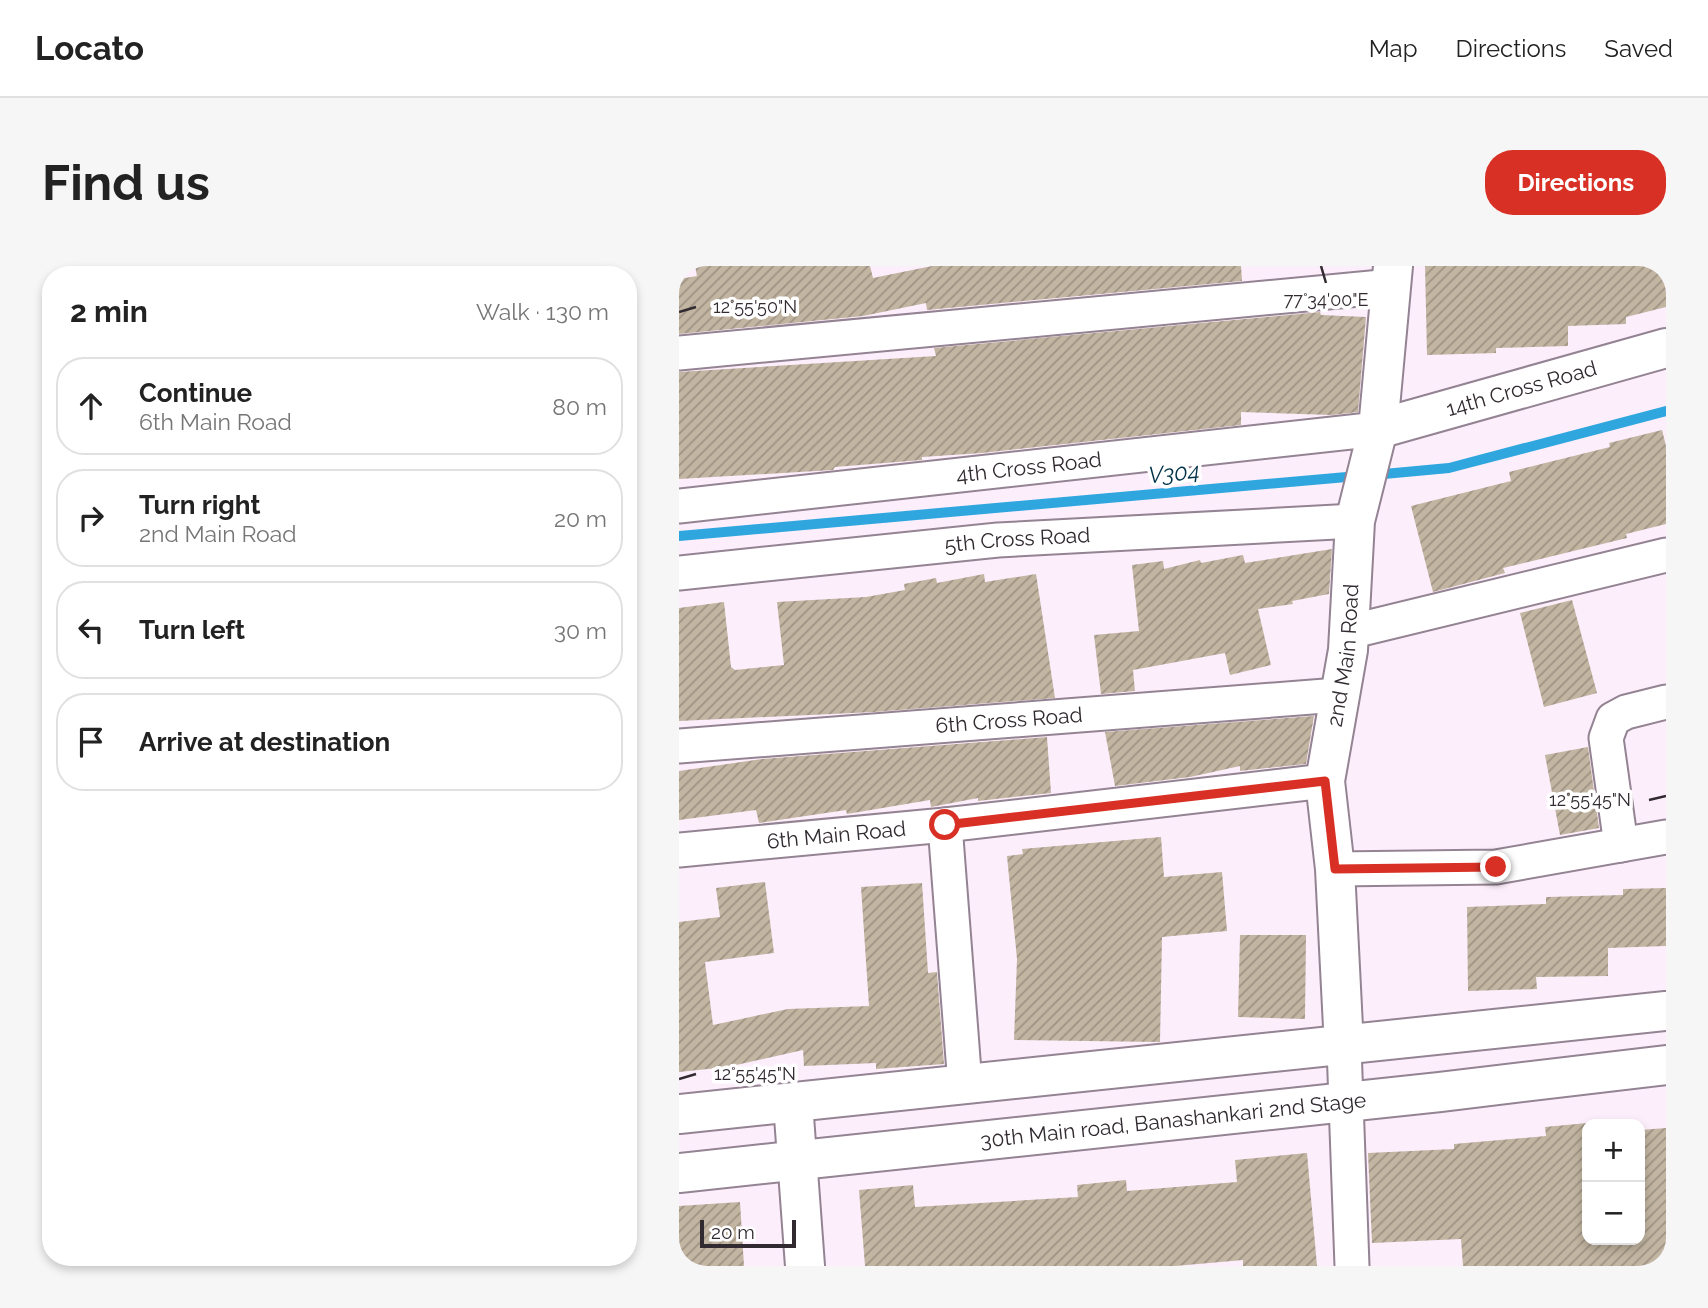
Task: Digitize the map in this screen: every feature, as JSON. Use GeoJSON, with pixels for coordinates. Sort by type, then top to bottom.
{"type":"FeatureCollection","features":[{"type":"Feature","properties":{"kind":"main road","name":"2nd Main Road"},"geometry":{"type":"LineString","coordinates":[[1344,1047],[1335,869],[1325,781],[1349,632],[1366,475],[1393,276]]}},
{"type":"Feature","properties":{"kind":"main road","name":"14th Cross Road"},"geometry":{"type":"LineString","coordinates":[[1366,475],[1666,348]]}},
{"type":"Feature","properties":{"kind":"main road"},"geometry":{"type":"LineString","coordinates":[[679,1114],[1344,1047],[1666,1011]]}},
{"type":"Feature","properties":{"kind":"main road","name":"30th Main road, Banashankari 2nd Stage"},"geometry":{"type":"LineString","coordinates":[[679,1173],[1666,1065]]}},
{"type":"Feature","properties":{"kind":"main road"},"geometry":{"type":"LineString","coordinates":[[793,1103],[805,1266]]}},
{"type":"Feature","properties":{"kind":"street"},"geometry":{"type":"LineString","coordinates":[[679,353],[1393,276]]}},
{"type":"Feature","properties":{"kind":"street","name":"4th Cross Road"},"geometry":{"type":"LineString","coordinates":[[679,506],[1366,475]]}},
{"type":"Feature","properties":{"kind":"street","name":"5th Cross Road"},"geometry":{"type":"LineString","coordinates":[[679,573],[998,540],[1366,475]]}},
{"type":"Feature","properties":{"kind":"street"},"geometry":{"type":"LineString","coordinates":[[1349,632],[1666,555]]}},
{"type":"Feature","properties":{"kind":"street","name":"6th Cross Road"},"geometry":{"type":"LineString","coordinates":[[679,746],[1338,695]]}},
{"type":"Feature","properties":{"kind":"street"},"geometry":{"type":"LineString","coordinates":[[1621,845],[1605,738],[1613,719],[1626,712],[1666,702]]}},
{"type":"Feature","properties":{"kind":"street","name":"6th Main Road"},"geometry":{"type":"LineString","coordinates":[[679,850],[945,825],[1325,781]]}},
{"type":"Feature","properties":{"kind":"street"},"geometry":{"type":"LineString","coordinates":[[945,825],[965,1085]]}},
{"type":"Feature","properties":{"kind":"street"},"geometry":{"type":"LineString","coordinates":[[1335,869],[1496,867],[1666,837]]}},
{"type":"Feature","properties":{"kind":"street"},"geometry":{"type":"LineString","coordinates":[[1344,1047],[1352,1266]]}},
{"type":"Feature","properties":{"kind":"building"},"geometry":{"type":"Polygon","coordinates":[[[695,266],[870,266],[873,278],[932,266],[1241,266],[1242,281],[927,310],[926,303],[863,316],[679,334],[679,279],[697,276],[695,266]]]}},
{"type":"Feature","properties":{"kind":"building"},"geometry":{"type":"Polygon","coordinates":[[[1425,266],[1666,266],[1666,307],[1626,317],[1626,324],[1568,326],[1568,346],[1496,348],[1496,353],[1427,355],[1425,266]]]}},
{"type":"Feature","properties":{"kind":"building"},"geometry":{"type":"Polygon","coordinates":[[[1320,312],[1321,315],[1366,317],[1358,412],[1332,415],[1241,412],[1241,425],[922,457],[922,460],[835,467],[833,470],[679,479],[679,372],[936,356],[934,348],[1320,312]]]}},
{"type":"Feature","properties":{"kind":"building"},"geometry":{"type":"Polygon","coordinates":[[[1662,430],[1666,446],[1666,524],[1626,534],[1627,538],[1503,568],[1505,573],[1433,592],[1411,506],[1511,481],[1509,472],[1610,447],[1609,443],[1662,430]]]}},
{"type":"Feature","properties":{"kind":"building"},"geometry":{"type":"Polygon","coordinates":[[[1332,549],[1329,594],[1292,601],[1293,604],[1258,609],[1271,665],[1230,675],[1225,653],[1133,670],[1135,691],[1101,694],[1094,635],[1139,631],[1132,565],[1163,561],[1164,569],[1200,560],[1201,563],[1243,555],[1245,563],[1332,549]]]}},
{"type":"Feature","properties":{"kind":"building"},"geometry":{"type":"Polygon","coordinates":[[[984,574],[985,582],[1036,574],[1055,698],[874,712],[679,721],[679,608],[724,602],[731,667],[735,670],[784,665],[777,602],[866,597],[905,590],[904,584],[936,578],[937,583],[984,574]]]}},
{"type":"Feature","properties":{"kind":"building"},"geometry":{"type":"Polygon","coordinates":[[[1572,600],[1597,693],[1544,707],[1520,613],[1572,600]]]}},
{"type":"Feature","properties":{"kind":"building"},"geometry":{"type":"Polygon","coordinates":[[[1314,716],[1306,764],[1240,771],[1240,766],[1190,777],[1115,786],[1105,732],[1314,716]]]}},
{"type":"Feature","properties":{"kind":"building"},"geometry":{"type":"Polygon","coordinates":[[[1047,737],[1051,793],[978,801],[978,798],[931,807],[930,800],[847,814],[846,810],[759,823],[756,810],[679,820],[679,771],[762,759],[1047,737]]]}},
{"type":"Feature","properties":{"kind":"building"},"geometry":{"type":"Polygon","coordinates":[[[1588,747],[1599,828],[1560,835],[1545,755],[1588,747]]]}},
{"type":"Feature","properties":{"kind":"building"},"geometry":{"type":"Polygon","coordinates":[[[1161,837],[1164,877],[1222,872],[1227,931],[1162,937],[1160,1042],[1014,1040],[1017,959],[1007,856],[1023,854],[1022,849],[1161,837]]]}},
{"type":"Feature","properties":{"kind":"building"},"geometry":{"type":"Polygon","coordinates":[[[765,882],[774,953],[705,962],[713,1025],[788,1009],[869,1006],[861,887],[922,883],[928,973],[937,972],[944,1064],[876,1069],[876,1063],[804,1066],[803,1050],[727,1067],[679,1072],[679,922],[720,917],[716,888],[765,882]]]}},
{"type":"Feature","properties":{"kind":"building"},"geometry":{"type":"Polygon","coordinates":[[[1666,888],[1666,946],[1608,948],[1608,976],[1536,977],[1537,989],[1468,991],[1467,907],[1546,904],[1546,897],[1623,895],[1623,889],[1666,888]]]}},
{"type":"Feature","properties":{"kind":"building"},"geometry":{"type":"Polygon","coordinates":[[[1240,935],[1306,935],[1305,1019],[1238,1017],[1240,935]]]}},
{"type":"Feature","properties":{"kind":"building"},"geometry":{"type":"Polygon","coordinates":[[[1582,1123],[1582,1245],[1645,1245],[1645,1130],[1666,1128],[1666,1266],[1463,1266],[1461,1239],[1372,1243],[1368,1153],[1454,1149],[1454,1144],[1546,1136],[1545,1127],[1582,1123]]]}},
{"type":"Feature","properties":{"kind":"building"},"geometry":{"type":"Polygon","coordinates":[[[1307,1153],[1317,1266],[1243,1266],[1243,1260],[1175,1266],[865,1266],[859,1190],[913,1185],[915,1207],[1078,1197],[1077,1185],[1126,1180],[1127,1191],[1237,1182],[1235,1160],[1307,1153]]]}},
{"type":"Feature","properties":{"kind":"building"},"geometry":{"type":"Polygon","coordinates":[[[740,1202],[744,1266],[679,1266],[679,1206],[740,1202]]]}},
{"type":"Feature","properties":{"kind":"waterway","name":"V304"},"geometry":{"type":"LineString","coordinates":[[1373,475],[1449,468],[1666,411]]}},
{"type":"Feature","properties":{"kind":"waterway","name":"V304"},"geometry":{"type":"LineString","coordinates":[[679,536],[1358,476]]}},
{"type":"Feature","properties":{"kind":"route"},"geometry":{"type":"LineString","coordinates":[[945,825],[1325,781],[1335,869],[1496,867]]}}]}
